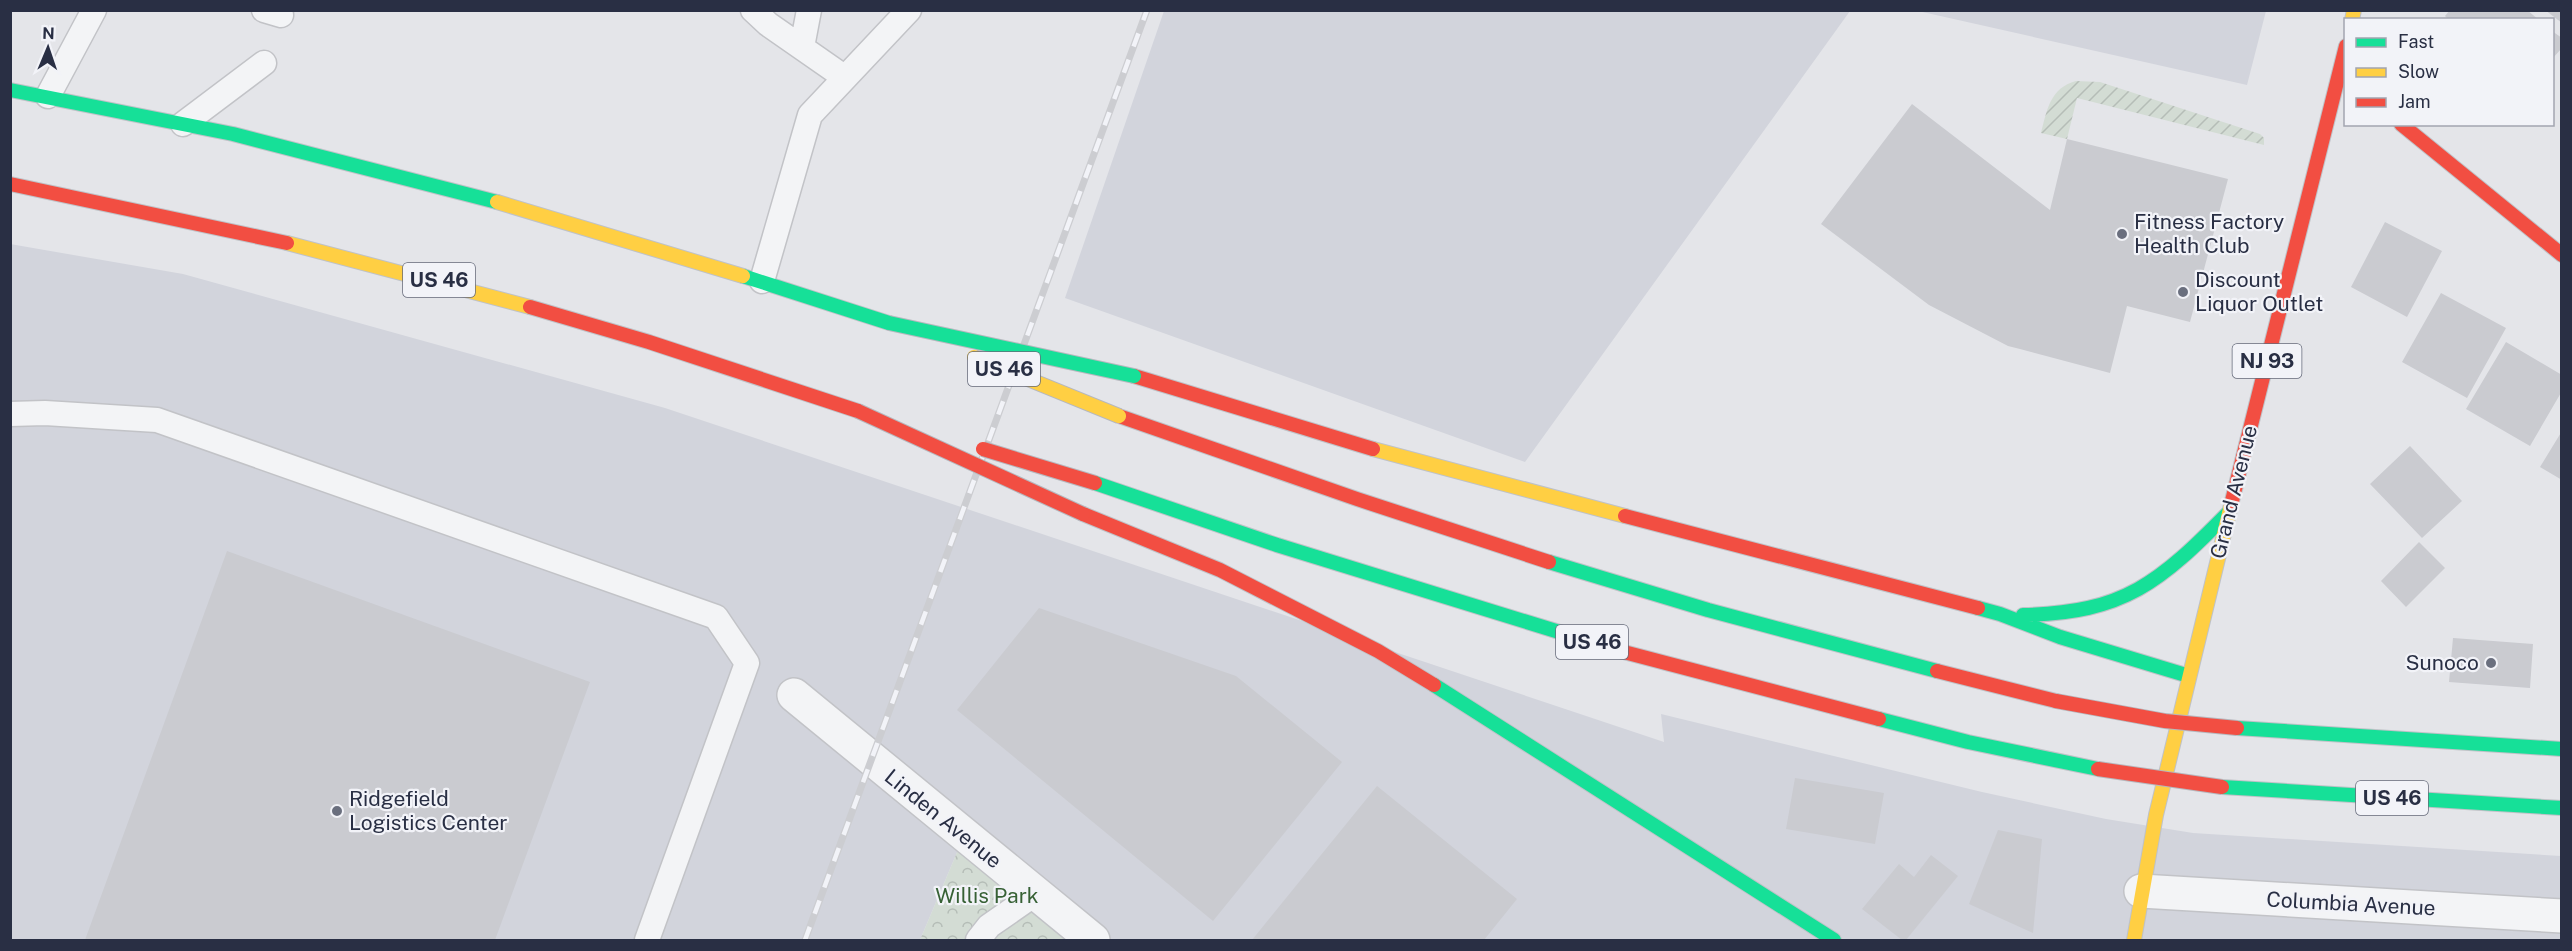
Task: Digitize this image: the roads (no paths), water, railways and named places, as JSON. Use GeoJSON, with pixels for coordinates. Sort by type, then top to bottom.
{"type":"FeatureCollection","features":[{"type":"Feature","properties":{"kind":"main road","name":"Grand Avenue"},"geometry":{"type":"LineString","coordinates":[[2134,940],[2141,891],[2189,676],[2229,512],[2341,86],[2344,62]]}},
{"type":"Feature","properties":{"kind":"main road","name":"US 46"},"geometry":{"type":"LineString","coordinates":[[10,90],[183,124],[336,159],[466,192],[595,229],[889,323],[1119,416],[1362,502],[1502,548],[1805,637],[2056,701],[2165,721],[2237,728],[2562,749]]}},
{"type":"Feature","properties":{"kind":"main road"},"geometry":{"type":"LineString","coordinates":[[2403,126],[2562,255]]}},
{"type":"Feature","properties":{"kind":"main road","name":"US 46"},"geometry":{"type":"LineString","coordinates":[[10,184],[205,223],[425,277],[638,338],[858,411],[1095,483],[1299,552],[1620,651],[1968,742],[2098,769],[2222,786],[2562,808]]}},
{"type":"Feature","properties":{"kind":"main road"},"geometry":{"type":"LineString","coordinates":[[889,323],[1134,376],[1402,458],[2000,614],[2060,637],[2189,676]]}},
{"type":"Feature","properties":{"kind":"main road"},"geometry":{"type":"LineString","coordinates":[[858,411],[1083,514],[1220,570],[1343,632],[1464,704],[1834,940]]}},
{"type":"Feature","properties":{"kind":"main road"},"geometry":{"type":"LineString","coordinates":[[2000,614],[2062,615],[2105,606],[2124,598],[2143,589],[2169,570],[2229,512]]}},
{"type":"Feature","properties":{"kind":"main road"},"geometry":{"type":"LineString","coordinates":[[1728,872],[1796,933]]}},
{"type":"Feature","properties":{"kind":"street","name":"Linden Avenue"},"geometry":{"type":"LineString","coordinates":[[794,695],[1093,940]]}},
{"type":"Feature","properties":{"kind":"street","name":"Columbia Avenue"},"geometry":{"type":"LineString","coordinates":[[2141,891],[2562,916]]}},
{"type":"Feature","properties":{"kind":"lane"},"geometry":{"type":"LineString","coordinates":[[48,96],[94,10]]}},
{"type":"Feature","properties":{"kind":"lane"},"geometry":{"type":"LineString","coordinates":[[753,10],[844,77]]}},
{"type":"Feature","properties":{"kind":"lane"},"geometry":{"type":"LineString","coordinates":[[802,47],[809,20],[809,10]]}},
{"type":"Feature","properties":{"kind":"lane"},"geometry":{"type":"LineString","coordinates":[[762,281],[810,115],[909,10]]}},
{"type":"Feature","properties":{"kind":"lane"},"geometry":{"type":"LineString","coordinates":[[183,124],[264,63]]}},
{"type":"Feature","properties":{"kind":"lane"},"geometry":{"type":"LineString","coordinates":[[10,414],[45,413],[158,420],[716,617],[747,663],[647,940]]}},
{"type":"Feature","properties":{"kind":"lane"},"geometry":{"type":"LineString","coordinates":[[978,940],[989,926],[1035,894]]}},
{"type":"Feature","properties":{"kind":"railway"},"geometry":{"type":"LineString","coordinates":[[805,940],[1147,10]]}},
{"type":"Feature","properties":{"kind":"place","name":"Fitness Factory Health Club"},"geometry":{"type":"Point","coordinates":[2122,234]}},
{"type":"Feature","properties":{"kind":"place","name":"Discount Liquor Outlet"},"geometry":{"type":"Point","coordinates":[2183,292]}},
{"type":"Feature","properties":{"kind":"place","name":"Sunoco"},"geometry":{"type":"Point","coordinates":[2491,663]}},
{"type":"Feature","properties":{"kind":"place","name":"Ridgefield Logistics Center"},"geometry":{"type":"Point","coordinates":[337,811]}},
{"type":"Feature","properties":{"kind":"park label","name":"Willis Park"},"geometry":{"type":"Point","coordinates":[987,896]}}]}
